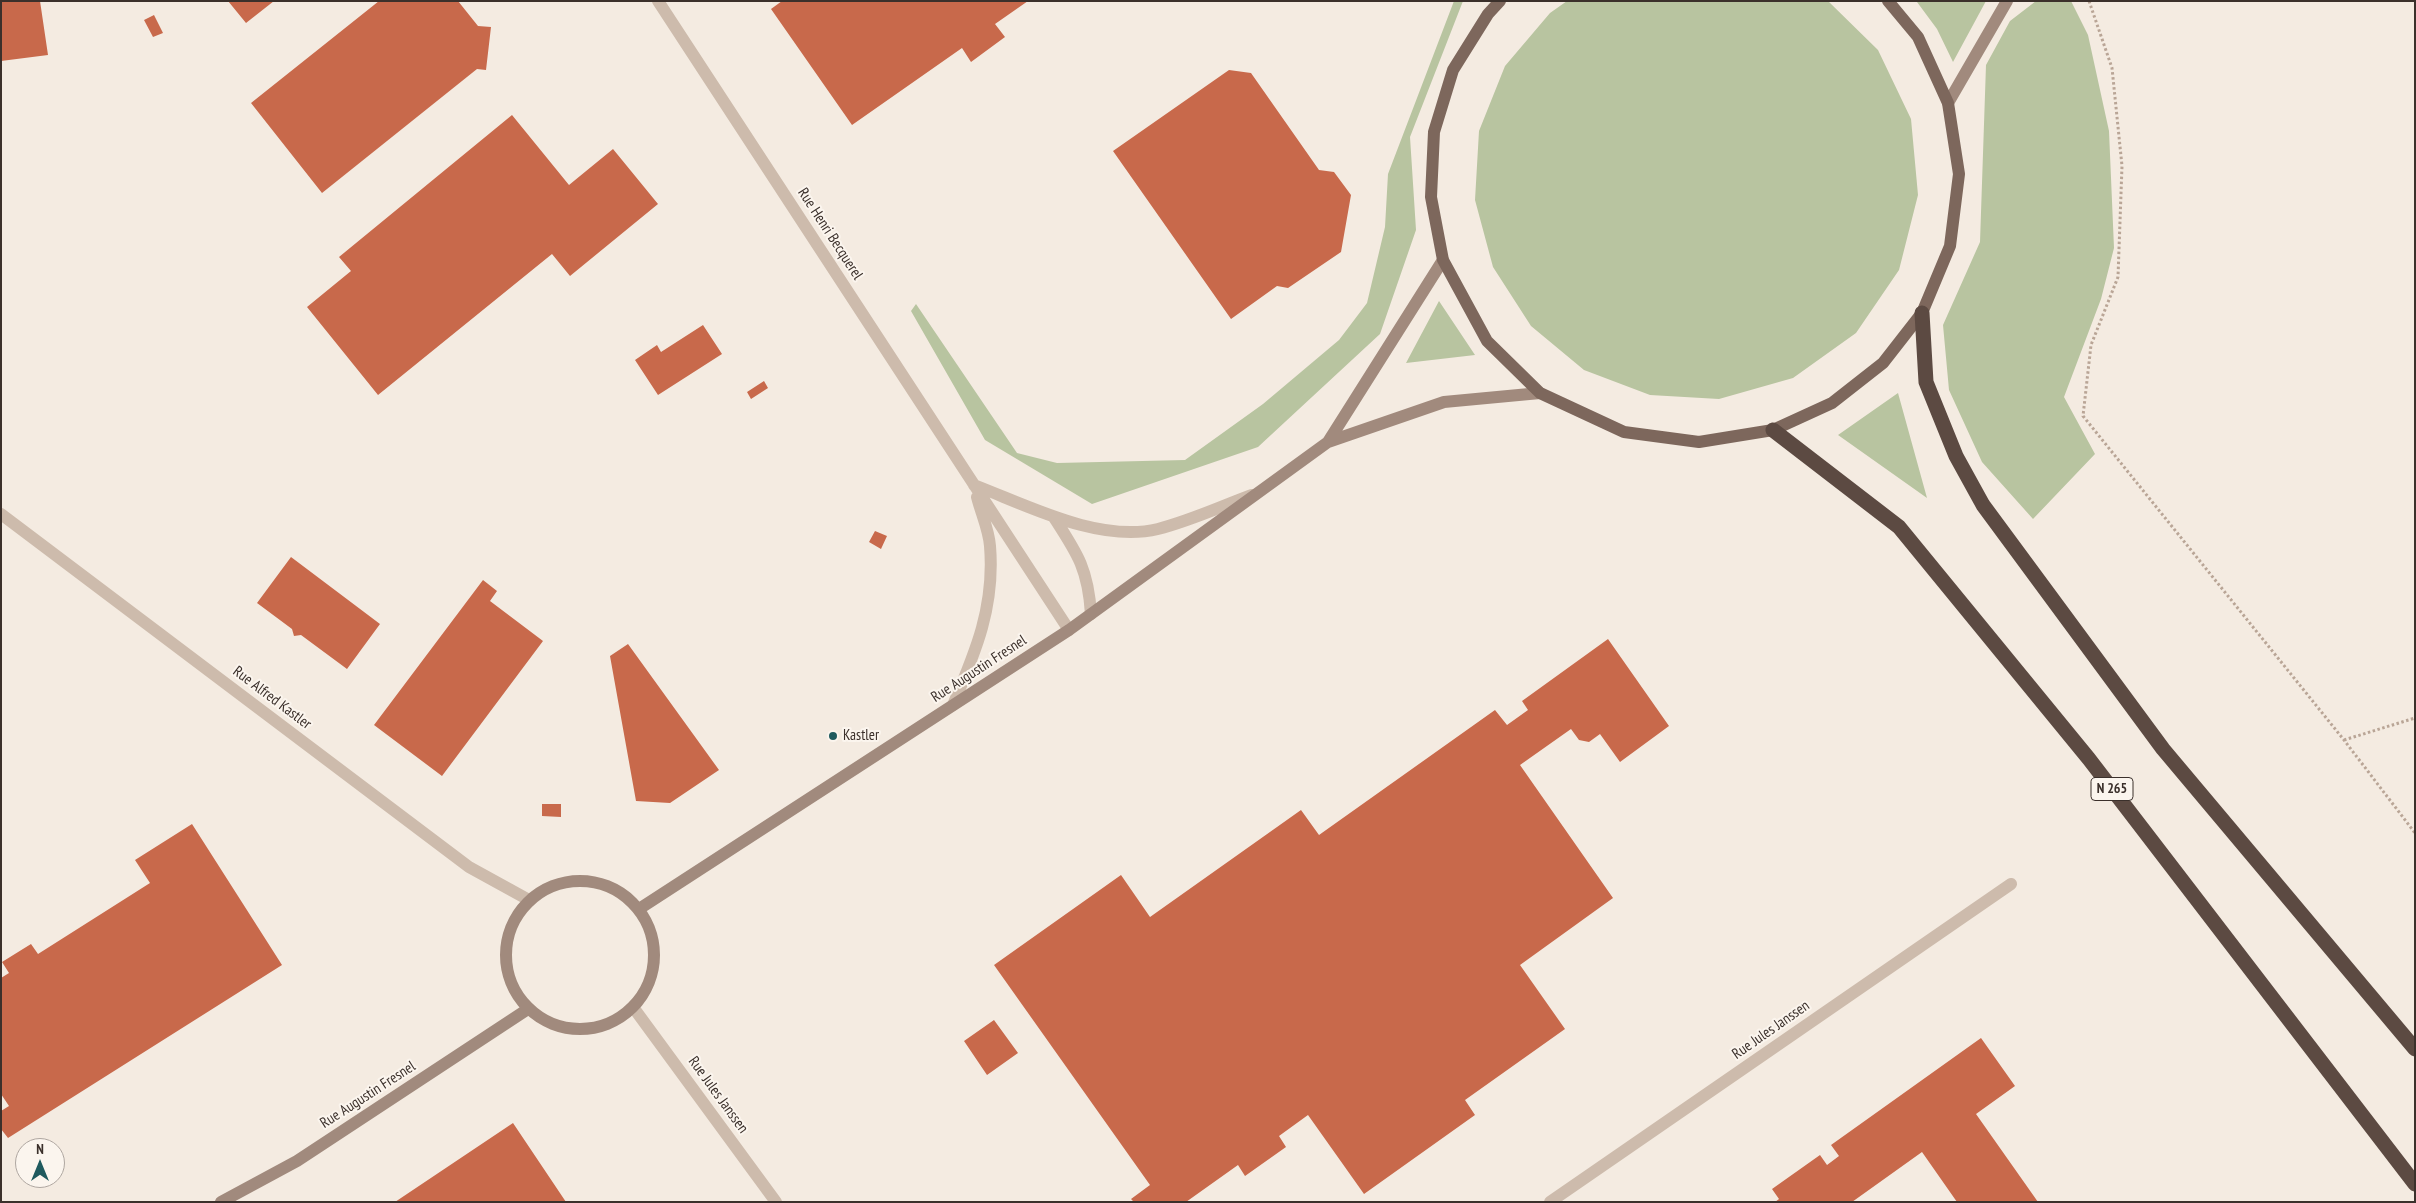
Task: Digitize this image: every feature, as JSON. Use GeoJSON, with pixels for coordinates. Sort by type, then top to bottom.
{"type":"FeatureCollection","features":[{"type":"Feature","properties":{"kind":"highway"},"geometry":{"type":"LineString","coordinates":[[1922,312],[1926,382],[1956,456],[1983,505],[2162,749],[2415,1049]]}},
{"type":"Feature","properties":{"kind":"highway","name":"N 265"},"geometry":{"type":"LineString","coordinates":[[1773,430],[1899,527],[2089,759],[2415,1184]]}},
{"type":"Feature","properties":{"kind":"main road"},"geometry":{"type":"LineString","coordinates":[[1500,1],[1488,14],[1453,70],[1434,132],[1431,197],[1443,260],[1487,341],[1540,393],[1624,432],[1699,442],[1773,430],[1832,403],[1883,364],[1922,312],[1950,246],[1959,174],[1948,103],[1918,37],[1888,1]]}},
{"type":"Feature","properties":{"kind":"street","name":"Rue Henri Becquerel"},"geometry":{"type":"LineString","coordinates":[[658,1],[1069,630]]}},
{"type":"Feature","properties":{"kind":"street"},"geometry":{"type":"LineString","coordinates":[[1948,103],[2007,1]]}},
{"type":"Feature","properties":{"kind":"street"},"geometry":{"type":"LineString","coordinates":[[1328,442],[1443,260]]}},
{"type":"Feature","properties":{"kind":"street"},"geometry":{"type":"LineString","coordinates":[[1328,442],[1444,402],[1540,393]]}},
{"type":"Feature","properties":{"kind":"street","name":"Rue Augustin Fresnel"},"geometry":{"type":"LineString","coordinates":[[639,909],[1069,630],[1328,442]]}},
{"type":"Feature","properties":{"kind":"street","name":"Rue Henri Becquerel"},"geometry":{"type":"LineString","coordinates":[[953,705],[978,646],[990,593],[990,544],[974,485]]}},
{"type":"Feature","properties":{"kind":"street"},"geometry":{"type":"LineString","coordinates":[[974,485],[1053,516],[1107,532],[1157,529],[1259,493]]}},
{"type":"Feature","properties":{"kind":"street","name":"Rue Alfred Kastler"},"geometry":{"type":"LineString","coordinates":[[1,514],[469,867],[529,900]]}},
{"type":"Feature","properties":{"kind":"street"},"geometry":{"type":"LineString","coordinates":[[1053,516],[1080,559],[1090,590],[1091,614]]}},
{"type":"Feature","properties":{"kind":"street"},"geometry":{"type":"LineString","coordinates":[[586,880],[616,889],[639,909],[652,932],[655,959],[649,985],[633,1008],[609,1024],[581,1029],[553,1024],[528,1009],[514,989],[506,966],[506,942],[514,919],[529,900],[556,884],[586,880]]}},
{"type":"Feature","properties":{"kind":"street","name":"Rue Jules Janssen"},"geometry":{"type":"LineString","coordinates":[[1550,1202],[2011,884]]}},
{"type":"Feature","properties":{"kind":"street","name":"Rue Jules Janssen"},"geometry":{"type":"LineString","coordinates":[[633,1008],[776,1202]]}},
{"type":"Feature","properties":{"kind":"street","name":"Rue Augustin Fresnel"},"geometry":{"type":"LineString","coordinates":[[221,1202],[297,1162],[528,1009]]}},
{"type":"Feature","properties":{"kind":"path"},"geometry":{"type":"LineString","coordinates":[[2089,1],[2112,68],[2122,166],[2118,276],[2091,345],[2083,416],[2344,740],[2415,833]]}},
{"type":"Feature","properties":{"kind":"path"},"geometry":{"type":"LineString","coordinates":[[2344,740],[2415,718]]}},
{"type":"Feature","properties":{"kind":"green space"},"geometry":{"type":"Polygon","coordinates":[[[1454,1],[1463,1],[1410,137],[1416,230],[1380,334],[1258,447],[1092,504],[985,440],[911,311],[916,304],[1017,453],[1057,463],[1185,460],[1263,404],[1339,340],[1367,303],[1385,227],[1388,174],[1454,1]]]}},
{"type":"Feature","properties":{"kind":"green space"},"geometry":{"type":"Polygon","coordinates":[[[1567,1],[1828,1],[1878,50],[1911,119],[1918,195],[1899,270],[1856,333],[1793,378],[1719,399],[1650,395],[1584,370],[1531,326],[1493,267],[1475,200],[1479,131],[1505,66],[1550,13],[1567,1]]]}},
{"type":"Feature","properties":{"kind":"green space"},"geometry":{"type":"Polygon","coordinates":[[[1986,1],[1953,62],[1937,29],[1917,2],[1986,1]]]}},
{"type":"Feature","properties":{"kind":"green space"},"geometry":{"type":"Polygon","coordinates":[[[2036,1],[2071,1],[2088,35],[2109,131],[2114,248],[2101,299],[2064,397],[2095,454],[2033,519],[1982,462],[1949,390],[1943,325],[1980,242],[1986,65],[2010,21],[2036,1]]]}},
{"type":"Feature","properties":{"kind":"green space"},"geometry":{"type":"Polygon","coordinates":[[[1439,301],[1475,355],[1406,363],[1439,301]]]}},
{"type":"Feature","properties":{"kind":"green space"},"geometry":{"type":"Polygon","coordinates":[[[1898,393],[1927,498],[1838,435],[1898,393]]]}},
{"type":"Feature","properties":{"kind":"building"},"geometry":{"type":"Polygon","coordinates":[[[1,1],[40,1],[48,55],[1,61],[1,1]]]}},
{"type":"Feature","properties":{"kind":"building"},"geometry":{"type":"Polygon","coordinates":[[[228,1],[274,1],[246,23],[228,1]]]}},
{"type":"Feature","properties":{"kind":"building"},"geometry":{"type":"Polygon","coordinates":[[[379,1],[458,1],[478,26],[491,27],[486,70],[477,69],[322,193],[251,103],[379,1]]]}},
{"type":"Feature","properties":{"kind":"building"},"geometry":{"type":"Polygon","coordinates":[[[782,1],[1028,1],[995,24],[1005,37],[971,62],[962,48],[852,125],[771,9],[782,1]]]}},
{"type":"Feature","properties":{"kind":"building"},"geometry":{"type":"Polygon","coordinates":[[[154,15],[163,33],[153,37],[144,20],[154,15]]]}},
{"type":"Feature","properties":{"kind":"building"},"geometry":{"type":"Polygon","coordinates":[[[1229,70],[1251,73],[1319,170],[1334,172],[1351,195],[1341,252],[1288,288],[1277,286],[1231,319],[1113,151],[1229,70]]]}},
{"type":"Feature","properties":{"kind":"building"},"geometry":{"type":"Polygon","coordinates":[[[512,115],[569,185],[613,149],[658,204],[570,276],[552,254],[378,395],[307,307],[351,271],[339,257],[512,115]]]}},
{"type":"Feature","properties":{"kind":"building"},"geometry":{"type":"Polygon","coordinates":[[[703,325],[722,354],[658,395],[635,360],[657,345],[661,352],[703,325]]]}},
{"type":"Feature","properties":{"kind":"building"},"geometry":{"type":"Polygon","coordinates":[[[764,381],[768,388],[751,399],[747,392],[764,381]]]}},
{"type":"Feature","properties":{"kind":"building"},"geometry":{"type":"Polygon","coordinates":[[[875,531],[887,536],[881,549],[869,542],[875,531]]]}},
{"type":"Feature","properties":{"kind":"building"},"geometry":{"type":"Polygon","coordinates":[[[291,557],[380,624],[347,669],[301,635],[294,636],[292,629],[257,603],[291,557]]]}},
{"type":"Feature","properties":{"kind":"building"},"geometry":{"type":"Polygon","coordinates":[[[483,580],[497,591],[490,601],[543,641],[442,776],[374,725],[483,580]]]}},
{"type":"Feature","properties":{"kind":"building"},"geometry":{"type":"Polygon","coordinates":[[[1608,639],[1669,726],[1620,762],[1600,734],[1589,742],[1579,740],[1571,729],[1520,765],[1613,898],[1520,965],[1565,1029],[1465,1100],[1475,1115],[1364,1194],[1308,1115],[1279,1136],[1286,1147],[1245,1176],[1238,1165],[1186,1202],[1134,1202],[1131,1199],[1150,1185],[994,965],[1121,875],[1150,917],[1301,810],[1319,835],[1495,710],[1507,725],[1528,710],[1522,701],[1608,639]]]}},
{"type":"Feature","properties":{"kind":"building"},"geometry":{"type":"Polygon","coordinates":[[[628,644],[719,770],[670,803],[636,801],[610,656],[628,644]]]}},
{"type":"Feature","properties":{"kind":"building"},"geometry":{"type":"Polygon","coordinates":[[[542,804],[561,804],[561,817],[542,816],[542,804]]]}},
{"type":"Feature","properties":{"kind":"building"},"geometry":{"type":"Polygon","coordinates":[[[192,824],[282,965],[8,1138],[1,1129],[1,1111],[9,1106],[1,1094],[1,978],[9,973],[2,962],[31,944],[38,954],[150,883],[135,860],[192,824]]]}},
{"type":"Feature","properties":{"kind":"building"},"geometry":{"type":"Polygon","coordinates":[[[994,1020],[1018,1053],[987,1075],[964,1041],[994,1020]]]}},
{"type":"Feature","properties":{"kind":"building"},"geometry":{"type":"Polygon","coordinates":[[[1981,1038],[2015,1086],[1976,1114],[2038,1202],[1957,1202],[1922,1152],[1852,1202],[1775,1202],[1779,1199],[1772,1189],[1820,1155],[1827,1165],[1839,1156],[1831,1145],[1981,1038]]]}},
{"type":"Feature","properties":{"kind":"building"},"geometry":{"type":"Polygon","coordinates":[[[513,1123],[566,1202],[395,1202],[513,1123]]]}},
{"type":"Feature","properties":{"kind":"place","name":"Kastler"},"geometry":{"type":"Point","coordinates":[833,736]}}]}
